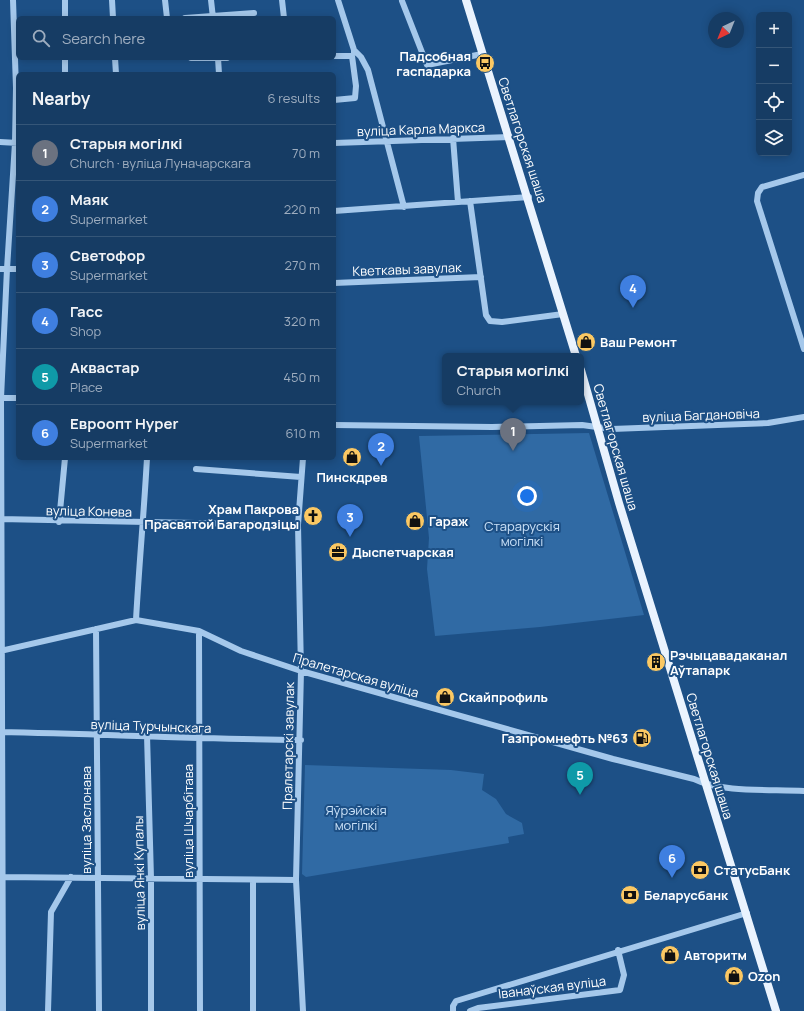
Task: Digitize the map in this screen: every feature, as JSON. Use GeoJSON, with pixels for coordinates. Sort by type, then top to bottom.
{"type":"FeatureCollection","features":[{"type":"Feature","properties":{"kind":"main road","name":"Светлагорская шаша"},"geometry":{"type":"LineString","coordinates":[[466,0],[482,54],[529,197],[575,353]]}},
{"type":"Feature","properties":{"kind":"main road","name":"Светлагорская шаша"},"geometry":{"type":"LineString","coordinates":[[584,380],[598,426],[618,503],[747,912],[776,1011]]}},
{"type":"Feature","properties":{"kind":"street"},"geometry":{"type":"LineString","coordinates":[[13,0],[16,72]]}},
{"type":"Feature","properties":{"kind":"street"},"geometry":{"type":"LineString","coordinates":[[65,0],[65,16]]}},
{"type":"Feature","properties":{"kind":"street"},"geometry":{"type":"LineString","coordinates":[[112,0],[113,16]]}},
{"type":"Feature","properties":{"kind":"street"},"geometry":{"type":"LineString","coordinates":[[165,0],[167,16]]}},
{"type":"Feature","properties":{"kind":"street"},"geometry":{"type":"LineString","coordinates":[[211,0],[213,16],[254,13]]}},
{"type":"Feature","properties":{"kind":"street"},"geometry":{"type":"LineString","coordinates":[[282,0],[284,16]]}},
{"type":"Feature","properties":{"kind":"street"},"geometry":{"type":"LineString","coordinates":[[336,100],[355,98],[356,86],[353,53],[338,0]]}},
{"type":"Feature","properties":{"kind":"street"},"geometry":{"type":"LineString","coordinates":[[402,1],[427,65],[482,54]]}},
{"type":"Feature","properties":{"kind":"street"},"geometry":{"type":"LineString","coordinates":[[336,56],[353,53],[361,57],[368,70],[404,207]]}},
{"type":"Feature","properties":{"kind":"street"},"geometry":{"type":"LineString","coordinates":[[65,60],[65,72]]}},
{"type":"Feature","properties":{"kind":"street"},"geometry":{"type":"LineString","coordinates":[[115,60],[116,72]]}},
{"type":"Feature","properties":{"kind":"street"},"geometry":{"type":"LineString","coordinates":[[218,60],[219,72]]}},
{"type":"Feature","properties":{"kind":"street","name":"вуліца Карла Маркса"},"geometry":{"type":"LineString","coordinates":[[336,143],[510,137]]}},
{"type":"Feature","properties":{"kind":"street"},"geometry":{"type":"LineString","coordinates":[[453,138],[458,202]]}},
{"type":"Feature","properties":{"kind":"street"},"geometry":{"type":"LineString","coordinates":[[0,142],[16,143]]}},
{"type":"Feature","properties":{"kind":"street"},"geometry":{"type":"LineString","coordinates":[[3,1011],[0,651],[1,398],[3,269],[16,152]]}},
{"type":"Feature","properties":{"kind":"street"},"geometry":{"type":"LineString","coordinates":[[804,175],[762,187],[758,193],[757,201],[804,349]]}},
{"type":"Feature","properties":{"kind":"street"},"geometry":{"type":"LineString","coordinates":[[336,211],[529,197]]}},
{"type":"Feature","properties":{"kind":"street"},"geometry":{"type":"LineString","coordinates":[[470,201],[486,315],[490,321],[502,322],[563,314]]}},
{"type":"Feature","properties":{"kind":"street"},"geometry":{"type":"LineString","coordinates":[[3,269],[16,269]]}},
{"type":"Feature","properties":{"kind":"street","name":"Кветкавы завулак"},"geometry":{"type":"LineString","coordinates":[[336,283],[481,277]]}},
{"type":"Feature","properties":{"kind":"street"},"geometry":{"type":"LineString","coordinates":[[1,398],[16,398]]}},
{"type":"Feature","properties":{"kind":"street","name":"вуліца Багдановіча"},"geometry":{"type":"LineString","coordinates":[[336,425],[492,427],[582,425],[612,429],[768,423],[804,417]]}},
{"type":"Feature","properties":{"kind":"street"},"geometry":{"type":"LineString","coordinates":[[59,522],[65,460]]}},
{"type":"Feature","properties":{"kind":"street"},"geometry":{"type":"LineString","coordinates":[[136,620],[140,548],[144,523],[147,460]]}},
{"type":"Feature","properties":{"kind":"street","name":"Пралетарскі завулак"},"geometry":{"type":"LineString","coordinates":[[303,460],[298,525],[301,671],[296,880],[303,1011]]}},
{"type":"Feature","properties":{"kind":"street"},"geometry":{"type":"LineString","coordinates":[[196,469],[301,477]]}},
{"type":"Feature","properties":{"kind":"street","name":"вуліца Конева"},"geometry":{"type":"LineString","coordinates":[[1,519],[59,522],[298,525]]}},
{"type":"Feature","properties":{"kind":"street","name":"Пралетарская вуліца"},"geometry":{"type":"LineString","coordinates":[[0,651],[136,620],[199,631],[241,651],[301,671],[613,759],[694,779],[707,785],[804,791]]}},
{"type":"Feature","properties":{"kind":"street","name":"вуліца Заслонава"},"geometry":{"type":"LineString","coordinates":[[96,629],[99,1011]]}},
{"type":"Feature","properties":{"kind":"street","name":"вуліца Шчарбітава"},"geometry":{"type":"LineString","coordinates":[[199,631],[200,1011]]}},
{"type":"Feature","properties":{"kind":"street","name":"вуліца Турчынскага"},"geometry":{"type":"LineString","coordinates":[[1,732],[97,736],[147,735],[199,739],[300,740]]}},
{"type":"Feature","properties":{"kind":"street","name":"вуліца Янкі Купалы"},"geometry":{"type":"LineString","coordinates":[[147,735],[151,878],[151,1011]]}},
{"type":"Feature","properties":{"kind":"street"},"geometry":{"type":"LineString","coordinates":[[2,877],[296,880]]}},
{"type":"Feature","properties":{"kind":"street"},"geometry":{"type":"LineString","coordinates":[[48,1011],[51,912],[71,877]]}},
{"type":"Feature","properties":{"kind":"street"},"geometry":{"type":"LineString","coordinates":[[253,880],[253,1011]]}},
{"type":"Feature","properties":{"kind":"street","name":"Іванаўская вуліца"},"geometry":{"type":"LineString","coordinates":[[453,1011],[453,1006],[456,1001],[618,950],[747,912]]}},
{"type":"Feature","properties":{"kind":"street","name":"Іванаўская вуліца"},"geometry":{"type":"LineString","coordinates":[[470,1011],[478,1008],[620,990],[624,975],[618,950]]}},
{"type":"Feature","properties":{"kind":"green space","name":"Старарускія могілкі"},"geometry":{"type":"Polygon","coordinates":[[[589,433],[644,615],[540,627],[435,636],[427,569],[429,538],[419,436],[589,433]]]}},
{"type":"Feature","properties":{"kind":"green space","name":"Яўрэйскія могілкі"},"geometry":{"type":"Polygon","coordinates":[[[305,765],[451,770],[484,774],[482,790],[496,799],[506,814],[522,823],[524,834],[508,837],[509,843],[306,877],[302,874],[305,765]]]}},
{"type":"Feature","properties":{"kind":"place","name":"Падсобная гаспадарка"},"geometry":{"type":"Point","coordinates":[485,63]}},
{"type":"Feature","properties":{"kind":"place","name":"Гасс"},"geometry":{"type":"Point","coordinates":[633,308]}},
{"type":"Feature","properties":{"kind":"place","name":"Ваш Ремонт"},"geometry":{"type":"Point","coordinates":[586,342]}},
{"type":"Feature","properties":{"kind":"place","name":"Старыя могілкі"},"geometry":{"type":"Point","coordinates":[513,451]}},
{"type":"Feature","properties":{"kind":"place","name":"Пинскдрев"},"geometry":{"type":"Point","coordinates":[352,457]}},
{"type":"Feature","properties":{"kind":"place","name":"Маяк"},"geometry":{"type":"Point","coordinates":[381,466]}},
{"type":"Feature","properties":{"kind":"place","name":"Храм Пакрова Прасвятой Багародзіцы"},"geometry":{"type":"Point","coordinates":[313,516]}},
{"type":"Feature","properties":{"kind":"place","name":"Гараж"},"geometry":{"type":"Point","coordinates":[415,521]}},
{"type":"Feature","properties":{"kind":"place","name":"Светофор"},"geometry":{"type":"Point","coordinates":[350,537]}},
{"type":"Feature","properties":{"kind":"place","name":"Дыспетчарская"},"geometry":{"type":"Point","coordinates":[338,552]}},
{"type":"Feature","properties":{"kind":"place","name":"Рэчыцавадаканал Аўтапарк"},"geometry":{"type":"Point","coordinates":[656,662]}},
{"type":"Feature","properties":{"kind":"place","name":"Скайпрофиль"},"geometry":{"type":"Point","coordinates":[445,697]}},
{"type":"Feature","properties":{"kind":"place","name":"Газпромнефть №63"},"geometry":{"type":"Point","coordinates":[642,738]}},
{"type":"Feature","properties":{"kind":"place","name":"Аквастар"},"geometry":{"type":"Point","coordinates":[580,795]}},
{"type":"Feature","properties":{"kind":"place","name":"СтатусБанк"},"geometry":{"type":"Point","coordinates":[700,870]}},
{"type":"Feature","properties":{"kind":"place","name":"Евроопт Hyper"},"geometry":{"type":"Point","coordinates":[672,878]}},
{"type":"Feature","properties":{"kind":"place","name":"Беларусбанк"},"geometry":{"type":"Point","coordinates":[630,895]}},
{"type":"Feature","properties":{"kind":"place","name":"Авторитм"},"geometry":{"type":"Point","coordinates":[670,955]}},
{"type":"Feature","properties":{"kind":"place","name":"Ozon"},"geometry":{"type":"Point","coordinates":[734,976]}}]}
